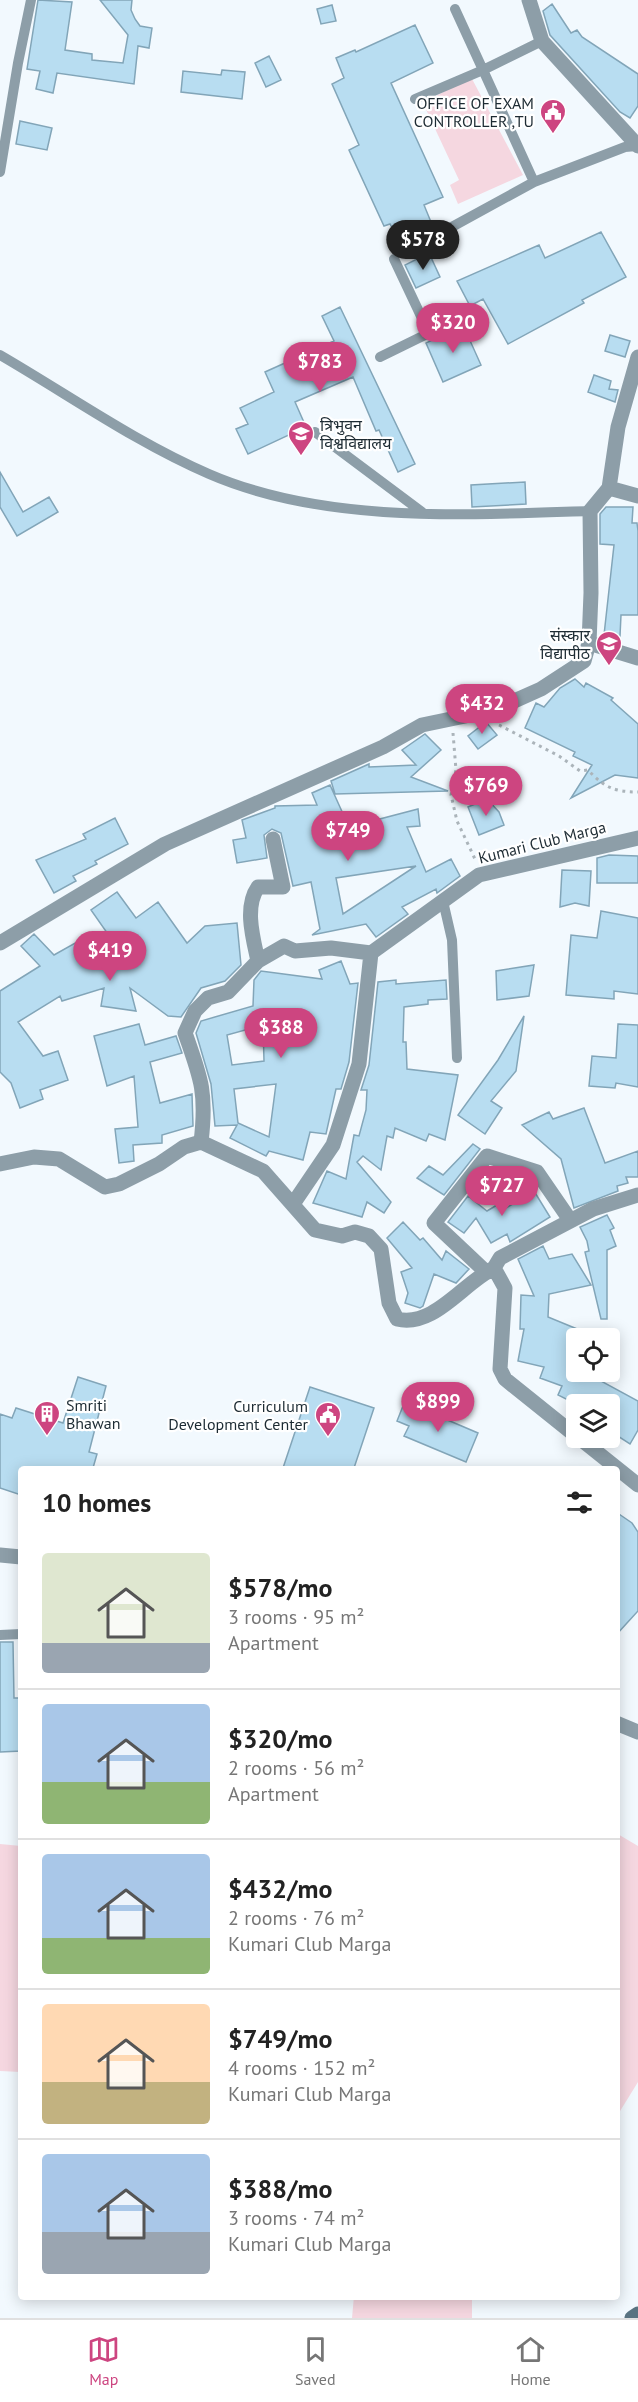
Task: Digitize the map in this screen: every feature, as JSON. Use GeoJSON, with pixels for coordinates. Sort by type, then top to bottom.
{"type":"FeatureCollection","features":[{"type":"Feature","properties":{"kind":"main road"},"geometry":{"type":"LineString","coordinates":[[632,2318],[638,2314]]}},
{"type":"Feature","properties":{"kind":"street"},"geometry":{"type":"LineString","coordinates":[[529,0],[542,41],[638,146]]}},
{"type":"Feature","properties":{"kind":"street"},"geometry":{"type":"LineString","coordinates":[[0,943],[165,844],[383,747],[422,725],[494,710],[541,689],[584,661],[588,643],[590,510],[609,488],[618,427],[638,357]]}},
{"type":"Feature","properties":{"kind":"street"},"geometry":{"type":"LineString","coordinates":[[609,488],[638,496]]}},
{"type":"Feature","properties":{"kind":"street"},"geometry":{"type":"LineString","coordinates":[[588,643],[638,658]]}},
{"type":"Feature","properties":{"kind":"street","name":"Kumari Club Marga"},"geometry":{"type":"LineString","coordinates":[[371,953],[481,874],[638,838]]}},
{"type":"Feature","properties":{"kind":"street"},"geometry":{"type":"LineString","coordinates":[[258,961],[252,930],[251,897],[258,887],[283,887],[273,839]]}},
{"type":"Feature","properties":{"kind":"street"},"geometry":{"type":"LineString","coordinates":[[201,1142],[204,1114],[203,1084],[185,1033],[195,1011],[208,998],[228,992],[258,961],[284,946],[296,951],[331,948],[371,953],[359,1064],[333,1145],[293,1204]]}},
{"type":"Feature","properties":{"kind":"street"},"geometry":{"type":"LineString","coordinates":[[0,1164],[34,1157],[59,1159],[105,1186],[119,1184],[159,1164],[184,1147],[201,1142],[263,1171],[315,1230],[342,1236],[355,1233],[369,1236],[381,1250],[389,1304],[397,1320],[410,1323],[429,1314],[490,1270],[500,1258],[593,1209],[638,1196]]}},
{"type":"Feature","properties":{"kind":"street"},"geometry":{"type":"LineString","coordinates":[[566,1427],[505,1379],[500,1369],[505,1288],[490,1270],[434,1223],[487,1156],[537,1172],[570,1220]]}},
{"type":"Feature","properties":{"kind":"street"},"geometry":{"type":"LineString","coordinates":[[592,1448],[614,1466]]}},
{"type":"Feature","properties":{"kind":"street"},"geometry":{"type":"LineString","coordinates":[[620,1471],[638,1485]]}},
{"type":"Feature","properties":{"kind":"street"},"geometry":{"type":"LineString","coordinates":[[0,1555],[18,1557]]}},
{"type":"Feature","properties":{"kind":"street"},"geometry":{"type":"LineString","coordinates":[[620,1725],[638,1732]]}},
{"type":"Feature","properties":{"kind":"lane"},"geometry":{"type":"LineString","coordinates":[[0,172],[18,63],[32,0]]}},
{"type":"Feature","properties":{"kind":"lane"},"geometry":{"type":"LineString","coordinates":[[455,9],[534,182]]}},
{"type":"Feature","properties":{"kind":"lane"},"geometry":{"type":"LineString","coordinates":[[415,99],[483,70],[542,41]]}},
{"type":"Feature","properties":{"kind":"lane"},"geometry":{"type":"LineString","coordinates":[[417,246],[534,182],[625,147],[638,146]]}},
{"type":"Feature","properties":{"kind":"lane"},"geometry":{"type":"LineString","coordinates":[[380,357],[429,333],[394,259]]}},
{"type":"Feature","properties":{"kind":"lane"},"geometry":{"type":"LineString","coordinates":[[0,356],[138,438],[210,474],[270,494],[343,507],[470,515],[590,510]]}},
{"type":"Feature","properties":{"kind":"lane"},"geometry":{"type":"LineString","coordinates":[[315,432],[423,512]]}},
{"type":"Feature","properties":{"kind":"lane"},"geometry":{"type":"LineString","coordinates":[[443,901],[452,940],[457,1058]]}},
{"type":"Feature","properties":{"kind":"lane"},"geometry":{"type":"LineString","coordinates":[[0,1635],[18,1634]]}},
{"type":"Feature","properties":{"kind":"path"},"geometry":{"type":"LineString","coordinates":[[494,710],[496,723],[559,756],[580,771],[588,770],[604,788],[638,792]]}},
{"type":"Feature","properties":{"kind":"path"},"geometry":{"type":"LineString","coordinates":[[452,720],[456,770],[451,795],[457,821],[481,874]]}},
{"type":"Feature","properties":{"kind":"shaded area"},"geometry":{"type":"Polygon","coordinates":[[[471,77],[523,175],[458,204],[450,185],[459,180],[423,103],[471,77]]]}},
{"type":"Feature","properties":{"kind":"shaded area"},"geometry":{"type":"Polygon","coordinates":[[[620,1835],[638,1846],[638,2082],[620,2111],[620,1835]]]}},
{"type":"Feature","properties":{"kind":"shaded area"},"geometry":{"type":"Polygon","coordinates":[[[0,1844],[18,1846],[18,2072],[0,2071],[0,1844]]]}},
{"type":"Feature","properties":{"kind":"shaded area"},"geometry":{"type":"Polygon","coordinates":[[[354,2300],[472,2300],[472,2318],[352,2318],[354,2300]]]}},
{"type":"Feature","properties":{"kind":"building"},"geometry":{"type":"Polygon","coordinates":[[[38,0],[72,2],[65,50],[92,54],[92,60],[123,63],[128,35],[100,0],[132,0],[131,10],[140,26],[152,28],[149,48],[138,46],[134,84],[57,73],[53,93],[36,89],[40,71],[27,69],[38,0]]]}},
{"type":"Feature","properties":{"kind":"building"},"geometry":{"type":"Polygon","coordinates":[[[552,4],[571,33],[577,30],[582,37],[638,74],[638,106],[630,118],[620,112],[550,35],[543,11],[552,4]]]}},
{"type":"Feature","properties":{"kind":"building"},"geometry":{"type":"Polygon","coordinates":[[[332,5],[336,21],[321,24],[317,9],[332,5]]]}},
{"type":"Feature","properties":{"kind":"building"},"geometry":{"type":"Polygon","coordinates":[[[415,25],[433,63],[391,83],[443,197],[424,205],[431,222],[397,237],[390,224],[384,226],[349,150],[359,145],[332,84],[344,78],[336,58],[355,50],[356,52],[415,25]]]}},
{"type":"Feature","properties":{"kind":"building"},"geometry":{"type":"Polygon","coordinates":[[[269,56],[281,80],[266,87],[255,63],[269,56]]]}},
{"type":"Feature","properties":{"kind":"building"},"geometry":{"type":"Polygon","coordinates":[[[222,70],[245,72],[242,99],[181,92],[183,71],[221,75],[222,70]]]}},
{"type":"Feature","properties":{"kind":"building"},"geometry":{"type":"Polygon","coordinates":[[[20,121],[52,128],[47,150],[16,144],[20,121]]]}},
{"type":"Feature","properties":{"kind":"building"},"geometry":{"type":"Polygon","coordinates":[[[601,232],[626,277],[582,300],[584,303],[508,344],[483,299],[470,306],[457,281],[539,245],[545,258],[601,232]]]}},
{"type":"Feature","properties":{"kind":"building"},"geometry":{"type":"Polygon","coordinates":[[[429,253],[440,277],[416,288],[405,265],[429,253]]]}},
{"type":"Feature","properties":{"kind":"building"},"geometry":{"type":"Polygon","coordinates":[[[340,307],[415,464],[398,472],[379,430],[376,431],[353,377],[295,402],[306,427],[248,454],[236,429],[248,424],[240,408],[274,392],[265,372],[334,341],[322,316],[340,307]]]}},
{"type":"Feature","properties":{"kind":"building"},"geometry":{"type":"Polygon","coordinates":[[[463,325],[481,365],[443,382],[426,343],[463,325]]]}},
{"type":"Feature","properties":{"kind":"building"},"geometry":{"type":"Polygon","coordinates":[[[610,335],[630,341],[625,357],[605,351],[610,335]]]}},
{"type":"Feature","properties":{"kind":"building"},"geometry":{"type":"Polygon","coordinates":[[[594,375],[611,381],[609,389],[618,390],[615,402],[588,392],[594,375]]]}},
{"type":"Feature","properties":{"kind":"building"},"geometry":{"type":"Polygon","coordinates":[[[0,472],[23,512],[49,497],[58,512],[17,536],[0,507],[0,472]]]}},
{"type":"Feature","properties":{"kind":"building"},"geometry":{"type":"Polygon","coordinates":[[[525,482],[526,504],[472,507],[471,485],[525,482]]]}},
{"type":"Feature","properties":{"kind":"building"},"geometry":{"type":"Polygon","coordinates":[[[606,507],[633,507],[632,523],[637,523],[638,531],[638,615],[621,615],[620,636],[604,635],[614,545],[600,544],[600,514],[606,507]]]}},
{"type":"Feature","properties":{"kind":"building"},"geometry":{"type":"Polygon","coordinates":[[[575,679],[584,687],[586,683],[613,698],[611,700],[638,724],[638,778],[615,775],[571,798],[592,765],[573,756],[575,752],[525,728],[536,703],[544,707],[560,688],[575,679]]]}},
{"type":"Feature","properties":{"kind":"building"},"geometry":{"type":"Polygon","coordinates":[[[486,722],[497,735],[478,749],[468,736],[486,722]]]}},
{"type":"Feature","properties":{"kind":"building"},"geometry":{"type":"Polygon","coordinates":[[[425,734],[441,750],[411,777],[448,791],[335,794],[331,781],[369,764],[369,767],[416,765],[402,750],[425,734]]]}},
{"type":"Feature","properties":{"kind":"building"},"geometry":{"type":"Polygon","coordinates":[[[330,785],[349,827],[418,809],[420,826],[407,827],[426,872],[451,859],[460,876],[437,893],[436,889],[402,907],[408,914],[376,937],[366,924],[312,935],[320,929],[311,882],[293,886],[281,833],[272,829],[264,835],[267,858],[237,863],[233,840],[246,838],[242,820],[275,808],[275,806],[317,805],[312,793],[330,785]],[[416,866],[336,878],[343,914],[416,866]]]}},
{"type":"Feature","properties":{"kind":"building"},"geometry":{"type":"Polygon","coordinates":[[[487,799],[499,812],[504,825],[479,835],[468,807],[487,799]]]}},
{"type":"Feature","properties":{"kind":"building"},"geometry":{"type":"Polygon","coordinates":[[[115,818],[128,844],[95,861],[97,864],[73,876],[76,881],[54,893],[36,860],[86,839],[83,834],[115,818]]]}},
{"type":"Feature","properties":{"kind":"building"},"geometry":{"type":"Polygon","coordinates":[[[609,855],[638,856],[638,883],[597,883],[597,858],[609,855]]]}},
{"type":"Feature","properties":{"kind":"building"},"geometry":{"type":"Polygon","coordinates":[[[562,870],[591,871],[589,906],[575,903],[560,907],[562,870]]]}},
{"type":"Feature","properties":{"kind":"building"},"geometry":{"type":"Polygon","coordinates":[[[117,892],[136,918],[158,902],[187,943],[205,926],[237,923],[241,965],[225,981],[201,988],[181,1017],[168,1016],[130,988],[136,1011],[101,1006],[104,988],[62,1001],[60,996],[18,1022],[43,1056],[58,1051],[68,1080],[40,1090],[43,1099],[20,1108],[11,1083],[0,1072],[0,991],[40,966],[21,946],[34,934],[54,955],[77,942],[82,952],[110,937],[91,910],[117,892]]]}},
{"type":"Feature","properties":{"kind":"building"},"geometry":{"type":"Polygon","coordinates":[[[601,911],[638,918],[638,994],[614,991],[614,999],[566,995],[571,935],[597,938],[601,911]]]}},
{"type":"Feature","properties":{"kind":"building"},"geometry":{"type":"Polygon","coordinates":[[[341,961],[350,984],[358,983],[349,1062],[341,1089],[336,1089],[326,1134],[310,1132],[303,1160],[269,1151],[266,1156],[230,1138],[237,1125],[215,1126],[211,1084],[196,1033],[201,1021],[253,1006],[254,980],[261,971],[322,979],[319,970],[341,961]],[[263,1025],[227,1035],[232,1065],[264,1061],[263,1025]],[[276,1084],[234,1089],[238,1123],[269,1137],[276,1084]]]}},
{"type":"Feature","properties":{"kind":"building"},"geometry":{"type":"Polygon","coordinates":[[[534,965],[529,996],[497,1000],[496,971],[534,965]]]}},
{"type":"Feature","properties":{"kind":"building"},"geometry":{"type":"Polygon","coordinates":[[[396,980],[396,984],[446,980],[447,999],[428,1000],[428,1004],[404,1007],[403,1042],[406,1042],[407,1069],[458,1075],[445,1140],[429,1134],[426,1141],[395,1128],[393,1138],[387,1136],[381,1170],[363,1156],[357,1162],[391,1202],[384,1213],[367,1202],[362,1217],[313,1203],[327,1171],[346,1179],[354,1135],[359,1136],[366,1110],[367,1090],[361,1090],[369,1065],[378,982],[396,980]]]}},
{"type":"Feature","properties":{"kind":"building"},"geometry":{"type":"Polygon","coordinates":[[[524,1016],[516,1071],[491,1101],[502,1108],[485,1134],[458,1115],[498,1060],[524,1016]]]}},
{"type":"Feature","properties":{"kind":"building"},"geometry":{"type":"Polygon","coordinates":[[[139,1024],[145,1045],[176,1036],[182,1053],[150,1062],[160,1103],[192,1094],[193,1126],[162,1135],[162,1143],[133,1145],[134,1161],[119,1163],[115,1129],[138,1127],[134,1076],[107,1086],[94,1036],[139,1024]]]}},
{"type":"Feature","properties":{"kind":"building"},"geometry":{"type":"Polygon","coordinates":[[[618,1024],[638,1025],[638,1087],[616,1083],[615,1088],[589,1086],[592,1056],[616,1058],[618,1024]]]}},
{"type":"Feature","properties":{"kind":"building"},"geometry":{"type":"Polygon","coordinates":[[[584,1108],[605,1163],[638,1151],[638,1177],[626,1177],[628,1183],[617,1186],[618,1191],[574,1208],[561,1159],[522,1125],[549,1112],[553,1119],[584,1108]]]}},
{"type":"Feature","properties":{"kind":"building"},"geometry":{"type":"Polygon","coordinates":[[[473,1144],[480,1149],[444,1195],[417,1178],[429,1166],[443,1175],[473,1144]]]}},
{"type":"Feature","properties":{"kind":"building"},"geometry":{"type":"Polygon","coordinates":[[[534,1191],[550,1217],[510,1242],[507,1234],[491,1243],[476,1218],[464,1233],[448,1222],[468,1196],[487,1211],[502,1202],[506,1208],[534,1191]]]}},
{"type":"Feature","properties":{"kind":"building"},"geometry":{"type":"Polygon","coordinates":[[[607,1215],[614,1228],[610,1230],[616,1246],[607,1250],[607,1319],[601,1319],[585,1252],[589,1251],[587,1241],[580,1227],[607,1215]]]}},
{"type":"Feature","properties":{"kind":"building"},"geometry":{"type":"Polygon","coordinates":[[[403,1222],[420,1240],[423,1238],[442,1260],[446,1251],[469,1269],[456,1283],[434,1274],[423,1306],[420,1308],[405,1303],[408,1293],[401,1272],[412,1268],[387,1238],[403,1222]]]}},
{"type":"Feature","properties":{"kind":"building"},"geometry":{"type":"Polygon","coordinates":[[[543,1246],[549,1259],[572,1254],[591,1285],[549,1294],[548,1317],[575,1328],[566,1328],[566,1382],[603,1382],[638,1401],[638,1430],[630,1444],[620,1438],[620,1394],[566,1394],[566,1399],[558,1395],[562,1386],[540,1378],[544,1367],[518,1361],[524,1329],[520,1329],[521,1295],[534,1296],[518,1259],[543,1246]]]}},
{"type":"Feature","properties":{"kind":"building","name":"Smriti Bhawan"},"geometry":{"type":"Polygon","coordinates":[[[78,1377],[106,1386],[89,1452],[97,1454],[94,1466],[18,1466],[18,1494],[0,1488],[0,1414],[12,1418],[16,1408],[63,1423],[78,1377]]]}},
{"type":"Feature","properties":{"kind":"building","name":"Curriculum Development Center"},"geometry":{"type":"Polygon","coordinates":[[[310,1387],[374,1408],[355,1466],[284,1466],[310,1387]]]}},
{"type":"Feature","properties":{"kind":"building"},"geometry":{"type":"Polygon","coordinates":[[[403,1406],[415,1411],[417,1407],[478,1433],[466,1462],[404,1436],[409,1426],[397,1421],[403,1406]]]}},
{"type":"Feature","properties":{"kind":"building"},"geometry":{"type":"Polygon","coordinates":[[[620,1515],[632,1523],[638,1532],[638,1611],[620,1631],[620,1515]]]}},
{"type":"Feature","properties":{"kind":"building"},"geometry":{"type":"Polygon","coordinates":[[[0,1642],[13,1642],[14,1698],[18,1698],[18,1751],[0,1752],[0,1642]]]}},
{"type":"Feature","properties":{"kind":"place","name":"OFFICE OF EXAM CONTROLLER ,TU"},"geometry":{"type":"Point","coordinates":[553,135]}},
{"type":"Feature","properties":{"kind":"place","name":"त्रिभुवन विश्वविद्यालय"},"geometry":{"type":"Point","coordinates":[301,457]}},
{"type":"Feature","properties":{"kind":"place","name":"संस्कार विद्यापीठ"},"geometry":{"type":"Point","coordinates":[609,667]}},
{"type":"Feature","properties":{"kind":"place","name":"Smriti Bhawan"},"geometry":{"type":"Point","coordinates":[47,1437]}},
{"type":"Feature","properties":{"kind":"place","name":"Curriculum Development Center"},"geometry":{"type":"Point","coordinates":[328,1438]}}]}
